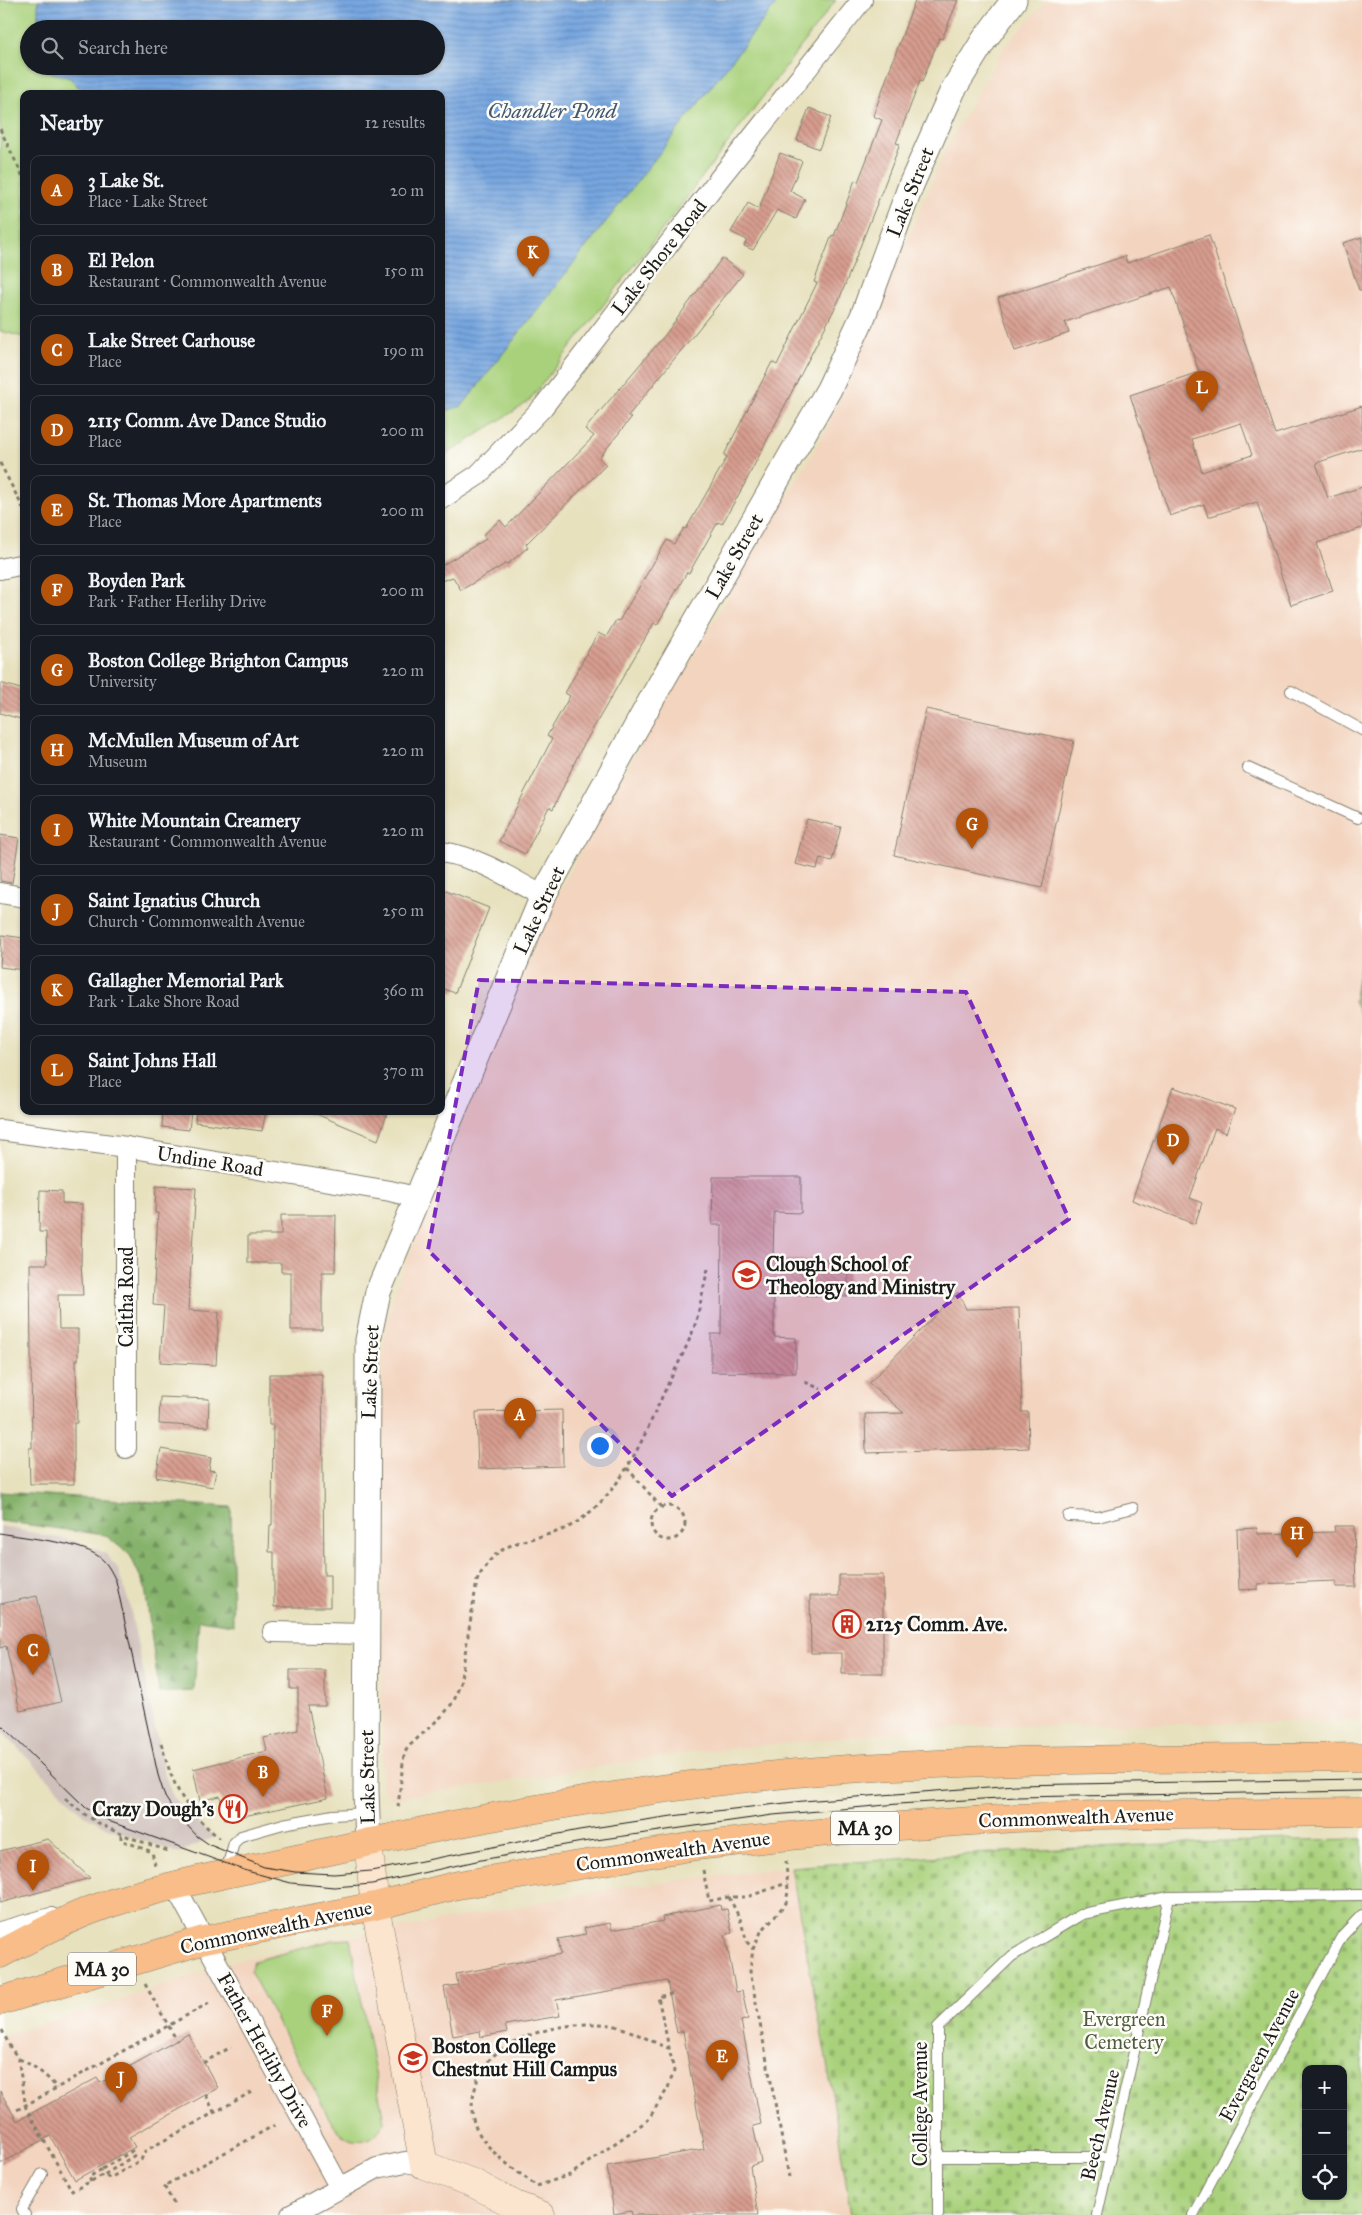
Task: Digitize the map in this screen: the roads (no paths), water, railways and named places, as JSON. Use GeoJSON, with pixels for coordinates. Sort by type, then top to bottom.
{"type":"FeatureCollection","features":[{"type":"Feature","properties":{"kind":"main road"},"geometry":{"type":"LineString","coordinates":[[0,1954],[70,1919],[114,1902],[175,1886],[368,1842],[620,1796],[739,1779],[819,1771],[989,1763],[1362,1757]]}},
{"type":"Feature","properties":{"kind":"main road","name":"Commonwealth Avenue"},"geometry":{"type":"LineString","coordinates":[[0,2001],[204,1940],[374,1906],[458,1886],[696,1846],[937,1822],[1096,1815],[1362,1812]]}},
{"type":"Feature","properties":{"kind":"main road","name":"Lake Street"},"geometry":{"type":"LineString","coordinates":[[368,1842],[374,1906],[424,2165]]}},
{"type":"Feature","properties":{"kind":"main road"},"geometry":{"type":"LineString","coordinates":[[424,2165],[473,2184],[515,2205],[541,2215]]}},
{"type":"Feature","properties":{"kind":"street","name":"Lake Shore Road"},"geometry":{"type":"LineString","coordinates":[[445,496],[478,475],[543,408],[719,179],[862,0]]}},
{"type":"Feature","properties":{"kind":"street","name":"Lake Street"},"geometry":{"type":"LineString","coordinates":[[368,1842],[366,1812],[368,1340],[378,1292],[419,1198],[543,896],[649,704],[829,388],[863,316],[905,201],[953,90],[984,40],[1014,0]]}},
{"type":"Feature","properties":{"kind":"street"},"geometry":{"type":"LineString","coordinates":[[0,569],[20,565]]}},
{"type":"Feature","properties":{"kind":"street"},"geometry":{"type":"LineString","coordinates":[[445,852],[480,861],[543,896]]}},
{"type":"Feature","properties":{"kind":"street"},"geometry":{"type":"LineString","coordinates":[[0,893],[20,896]]}},
{"type":"Feature","properties":{"kind":"street","name":"Undine Road"},"geometry":{"type":"LineString","coordinates":[[0,1130],[126,1147],[390,1191],[419,1198]]}},
{"type":"Feature","properties":{"kind":"street","name":"Caltha Road"},"geometry":{"type":"LineString","coordinates":[[126,1147],[126,1448]]}},
{"type":"Feature","properties":{"kind":"street"},"geometry":{"type":"LineString","coordinates":[[273,1632],[367,1634]]}},
{"type":"Feature","properties":{"kind":"street","name":"Father Herlihy Drive"},"geometry":{"type":"LineString","coordinates":[[175,1886],[340,2188]]}},
{"type":"Feature","properties":{"kind":"street"},"geometry":{"type":"LineString","coordinates":[[0,1932],[114,1902]]}},
{"type":"Feature","properties":{"kind":"street"},"geometry":{"type":"LineString","coordinates":[[291,2215],[377,2168],[405,2162],[424,2165]]}},
{"type":"Feature","properties":{"kind":"lane"},"geometry":{"type":"LineString","coordinates":[[1291,691],[1362,730]]}},
{"type":"Feature","properties":{"kind":"lane"},"geometry":{"type":"LineString","coordinates":[[1248,768],[1358,818]]}},
{"type":"Feature","properties":{"kind":"lane"},"geometry":{"type":"LineString","coordinates":[[1068,1516],[1098,1517],[1133,1508]]}},
{"type":"Feature","properties":{"kind":"lane"},"geometry":{"type":"LineString","coordinates":[[225,1875],[234,1843],[241,1836],[283,1824],[333,1815],[366,1812]]}},
{"type":"Feature","properties":{"kind":"lane","name":"College Avenue"},"geometry":{"type":"LineString","coordinates":[[938,2215],[938,2026],[1012,1956],[1082,1914],[1169,1897],[1362,1895]]}},
{"type":"Feature","properties":{"kind":"lane","name":"Beech Avenue"},"geometry":{"type":"LineString","coordinates":[[1097,2215],[1169,1897]]}},
{"type":"Feature","properties":{"kind":"lane","name":"Evergreen Avenue"},"geometry":{"type":"LineString","coordinates":[[1193,2215],[1342,1936],[1362,1916]]}},
{"type":"Feature","properties":{"kind":"lane"},"geometry":{"type":"LineString","coordinates":[[938,2157],[1110,2157]]}},
{"type":"Feature","properties":{"kind":"lane"},"geometry":{"type":"LineString","coordinates":[[25,2215],[22,2209],[42,2174]]}},
{"type":"Feature","properties":{"kind":"water","name":"Chandler Pond"},"geometry":{"type":"Polygon","coordinates":[[[38,0],[779,0],[462,406],[445,411],[445,90],[81,90],[70,78],[60,75],[445,75],[445,20],[38,20],[38,0]]]}},
{"type":"Feature","properties":{"kind":"tram line"},"geometry":{"type":"LineString","coordinates":[[0,1533],[78,1547],[98,1556],[106,1564],[116,1581],[158,1775],[165,1797],[174,1811],[197,1836],[210,1845],[264,1867],[295,1872],[334,1874],[371,1871],[579,1830],[672,1816],[803,1801],[1015,1785],[1362,1779]]}},
{"type":"Feature","properties":{"kind":"tram line"},"geometry":{"type":"LineString","coordinates":[[0,1724],[86,1808],[111,1822],[247,1871],[291,1883],[334,1887],[372,1884],[481,1860],[582,1842],[773,1815],[898,1804],[1016,1797],[1362,1791]]}},
{"type":"Feature","properties":{"kind":"place","name":"Gallagher Memorial Park"},"geometry":{"type":"Point","coordinates":[533,277]}},
{"type":"Feature","properties":{"kind":"place","name":"Saint Johns Hall"},"geometry":{"type":"Point","coordinates":[1202,412]}},
{"type":"Feature","properties":{"kind":"place","name":"Boston College Brighton Campus"},"geometry":{"type":"Point","coordinates":[972,849]}},
{"type":"Feature","properties":{"kind":"place","name":"2115 Comm. Ave Dance Studio"},"geometry":{"type":"Point","coordinates":[1173,1165]}},
{"type":"Feature","properties":{"kind":"place","name":"Clough School of Theology and Ministry"},"geometry":{"type":"Point","coordinates":[747,1275]}},
{"type":"Feature","properties":{"kind":"place","name":"3 Lake St."},"geometry":{"type":"Point","coordinates":[520,1439]}},
{"type":"Feature","properties":{"kind":"place","name":"McMullen Museum of Art"},"geometry":{"type":"Point","coordinates":[1297,1558]}},
{"type":"Feature","properties":{"kind":"place","name":"2125 Comm. Ave."},"geometry":{"type":"Point","coordinates":[847,1624]}},
{"type":"Feature","properties":{"kind":"place","name":"Lake Street Carhouse"},"geometry":{"type":"Point","coordinates":[33,1675]}},
{"type":"Feature","properties":{"kind":"place","name":"El Pelon"},"geometry":{"type":"Point","coordinates":[263,1797]}},
{"type":"Feature","properties":{"kind":"place","name":"Crazy Dough's"},"geometry":{"type":"Point","coordinates":[233,1809]}},
{"type":"Feature","properties":{"kind":"place","name":"White Mountain Creamery"},"geometry":{"type":"Point","coordinates":[33,1891]}},
{"type":"Feature","properties":{"kind":"place","name":"Boyden Park"},"geometry":{"type":"Point","coordinates":[327,2036]}},
{"type":"Feature","properties":{"kind":"place","name":"Boston College Chestnut Hill Campus"},"geometry":{"type":"Point","coordinates":[413,2058]}},
{"type":"Feature","properties":{"kind":"place","name":"St. Thomas More Apartments"},"geometry":{"type":"Point","coordinates":[722,2081]}},
{"type":"Feature","properties":{"kind":"place","name":"Saint Ignatius Church"},"geometry":{"type":"Point","coordinates":[121,2103]}},
{"type":"Feature","properties":{"kind":"park label","name":"Evergreen Cemetery"},"geometry":{"type":"Point","coordinates":[1124,2030]}}]}
